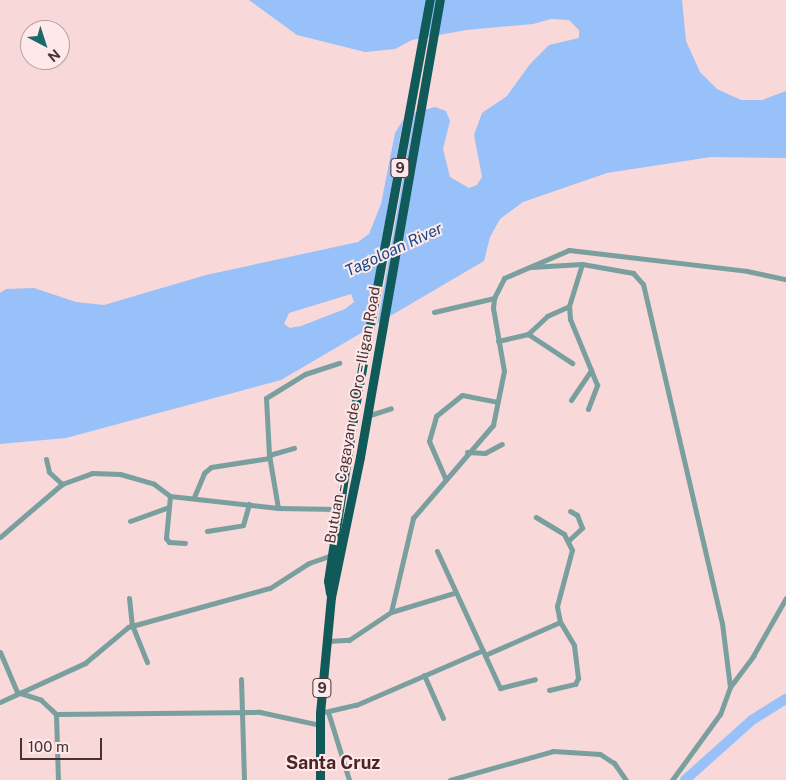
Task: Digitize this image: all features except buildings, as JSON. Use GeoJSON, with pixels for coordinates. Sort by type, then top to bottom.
{"type":"FeatureCollection","features":[{"type":"Feature","properties":{"kind":"highway","name":"Butuan – Cagayan de Oro – Iligan Road"},"geometry":{"type":"LineString","coordinates":[[330,597],[328,581],[338,509],[430,0]]}},
{"type":"Feature","properties":{"kind":"highway","name":"Butuan – Cagayan de Oro – Iligan Road"},"geometry":{"type":"LineString","coordinates":[[320,780],[320,725],[324,712],[326,641],[330,597],[342,553],[440,0]]}},
{"type":"Feature","properties":{"kind":"street"},"geometry":{"type":"LineString","coordinates":[[391,612],[410,524],[467,452],[490,430],[504,371],[498,341],[494,298],[502,281],[525,267],[569,250],[746,271],[786,279]]}},
{"type":"Feature","properties":{"kind":"street"},"geometry":{"type":"LineString","coordinates":[[525,267],[582,264],[633,274],[643,284],[722,623],[730,687]]}},
{"type":"Feature","properties":{"kind":"street"},"geometry":{"type":"LineString","coordinates":[[582,264],[569,306],[570,319],[597,385],[588,409]]}},
{"type":"Feature","properties":{"kind":"street"},"geometry":{"type":"LineString","coordinates":[[434,312],[494,298]]}},
{"type":"Feature","properties":{"kind":"street"},"geometry":{"type":"LineString","coordinates":[[498,341],[528,334],[547,316],[569,306]]}},
{"type":"Feature","properties":{"kind":"street"},"geometry":{"type":"LineString","coordinates":[[528,334],[572,363]]}},
{"type":"Feature","properties":{"kind":"street"},"geometry":{"type":"LineString","coordinates":[[278,508],[269,456],[264,402],[269,394],[305,374],[339,363]]}},
{"type":"Feature","properties":{"kind":"street"},"geometry":{"type":"LineString","coordinates":[[571,400],[591,370]]}},
{"type":"Feature","properties":{"kind":"street"},"geometry":{"type":"LineString","coordinates":[[445,478],[429,441],[436,416],[462,395],[497,402]]}},
{"type":"Feature","properties":{"kind":"street"},"geometry":{"type":"LineString","coordinates":[[367,416],[391,408]]}},
{"type":"Feature","properties":{"kind":"street"},"geometry":{"type":"LineString","coordinates":[[467,452],[485,453],[502,444]]}},
{"type":"Feature","properties":{"kind":"street"},"geometry":{"type":"LineString","coordinates":[[194,497],[204,473],[211,467],[269,456],[294,448]]}},
{"type":"Feature","properties":{"kind":"street"},"geometry":{"type":"LineString","coordinates":[[46,460],[49,472],[62,484]]}},
{"type":"Feature","properties":{"kind":"street"},"geometry":{"type":"LineString","coordinates":[[0,537],[62,484],[107,472],[154,484],[170,496],[194,497],[278,508],[338,509]]}},
{"type":"Feature","properties":{"kind":"street"},"geometry":{"type":"LineString","coordinates":[[170,496],[167,540],[185,543]]}},
{"type":"Feature","properties":{"kind":"street"},"geometry":{"type":"LineString","coordinates":[[207,531],[243,525],[249,504]]}},
{"type":"Feature","properties":{"kind":"street"},"geometry":{"type":"LineString","coordinates":[[130,521],[169,507]]}},
{"type":"Feature","properties":{"kind":"street"},"geometry":{"type":"LineString","coordinates":[[569,540],[582,528],[577,515],[570,511]]}},
{"type":"Feature","properties":{"kind":"street"},"geometry":{"type":"LineString","coordinates":[[536,517],[569,540],[572,550],[557,606],[560,622],[574,645],[578,678],[575,684],[549,690]]}},
{"type":"Feature","properties":{"kind":"street"},"geometry":{"type":"LineString","coordinates":[[437,551],[454,593],[502,689],[536,679]]}},
{"type":"Feature","properties":{"kind":"street"},"geometry":{"type":"LineString","coordinates":[[0,702],[17,692],[85,663],[132,625],[270,588],[309,563],[332,555]]}},
{"type":"Feature","properties":{"kind":"street"},"geometry":{"type":"LineString","coordinates":[[326,641],[349,640],[391,612],[454,593]]}},
{"type":"Feature","properties":{"kind":"street"},"geometry":{"type":"LineString","coordinates":[[128,598],[132,625],[147,662]]}},
{"type":"Feature","properties":{"kind":"street"},"geometry":{"type":"LineString","coordinates":[[672,780],[720,714],[730,687],[753,656],[786,598]]}},
{"type":"Feature","properties":{"kind":"street"},"geometry":{"type":"LineString","coordinates":[[349,780],[324,712],[356,705],[424,675],[560,622]]}},
{"type":"Feature","properties":{"kind":"street"},"geometry":{"type":"LineString","coordinates":[[0,652],[17,692],[41,700],[56,714],[260,712],[320,725]]}},
{"type":"Feature","properties":{"kind":"street"},"geometry":{"type":"LineString","coordinates":[[424,675],[442,718]]}},
{"type":"Feature","properties":{"kind":"street"},"geometry":{"type":"LineString","coordinates":[[242,679],[244,780]]}},
{"type":"Feature","properties":{"kind":"street"},"geometry":{"type":"LineString","coordinates":[[56,714],[58,780]]}},
{"type":"Feature","properties":{"kind":"street"},"geometry":{"type":"LineString","coordinates":[[450,780],[553,751],[600,754],[614,763],[626,780]]}},
{"type":"Feature","properties":{"kind":"water","name":"Tagoloan River"},"geometry":{"type":"Polygon","coordinates":[[[249,0],[682,0],[686,41],[700,72],[717,89],[741,100],[762,100],[786,91],[786,158],[711,157],[607,173],[523,202],[500,219],[490,237],[484,261],[281,380],[66,438],[0,444],[0,293],[6,289],[34,288],[76,302],[104,305],[206,275],[358,242],[369,234],[381,204],[395,133],[406,115],[435,107],[446,111],[450,121],[443,149],[450,177],[469,188],[477,185],[482,177],[474,135],[482,113],[507,96],[530,64],[549,45],[579,38],[579,30],[569,20],[551,19],[533,24],[466,30],[412,40],[395,49],[365,52],[297,35],[249,0]],[[351,294],[289,313],[284,324],[290,328],[301,326],[345,309],[354,302],[351,294]]]}},
{"type":"Feature","properties":{"kind":"pier"},"geometry":{"type":"Polygon","coordinates":[[[405,108],[415,110],[376,329],[367,327],[405,108]]]}},
{"type":"Feature","properties":{"kind":"waterway"},"geometry":{"type":"LineString","coordinates":[[685,780],[752,720],[786,699]]}},
{"type":"Feature","properties":{"kind":"district","name":"Santa Cruz"},"geometry":{"type":"Point","coordinates":[333,763]}}]}
